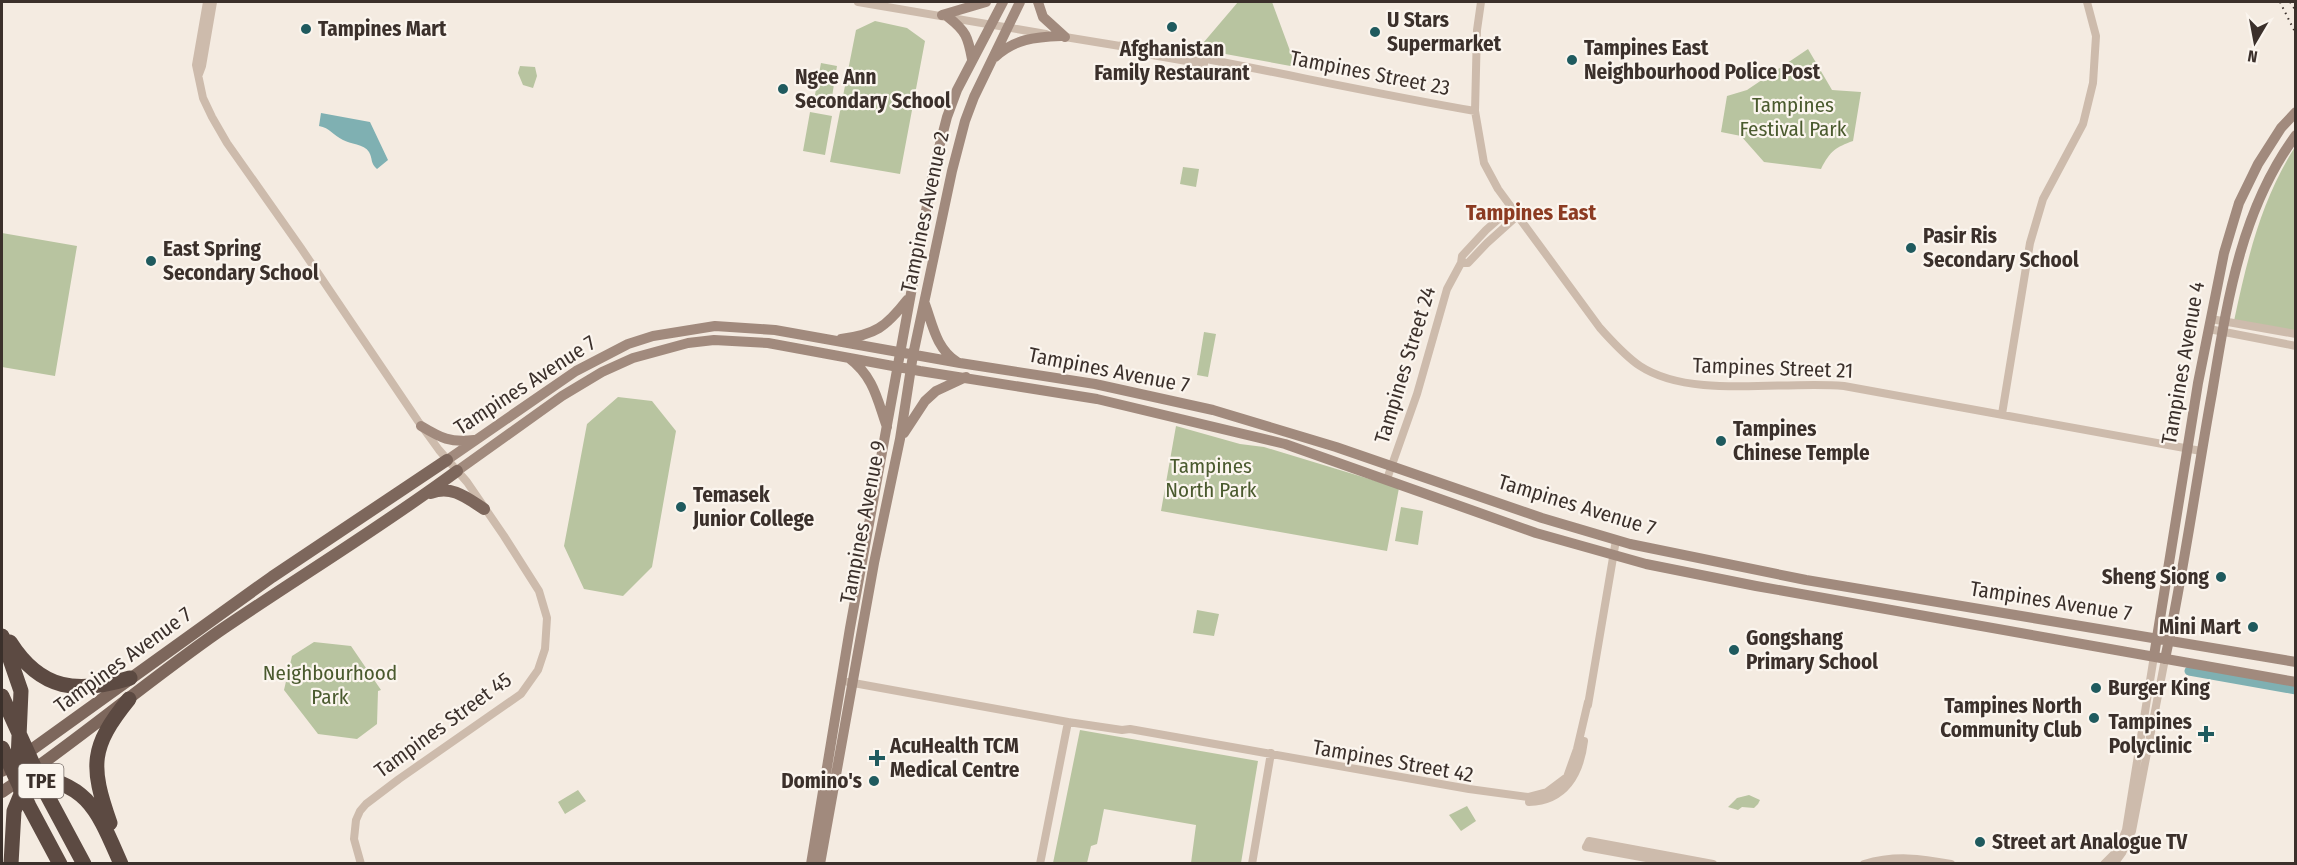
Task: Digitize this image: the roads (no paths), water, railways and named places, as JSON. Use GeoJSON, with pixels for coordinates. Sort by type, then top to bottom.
{"type":"FeatureCollection","features":[{"type":"Feature","properties":{"kind":"highway"},"geometry":{"type":"LineString","coordinates":[[2,630],[18,655],[46,680],[85,687],[103,686],[130,678]]}},
{"type":"Feature","properties":{"kind":"highway"},"geometry":{"type":"LineString","coordinates":[[2,636],[21,691],[8,764],[23,777],[54,779],[71,786],[87,799],[104,825],[122,864]]}},
{"type":"Feature","properties":{"kind":"highway","name":"TPE"},"geometry":{"type":"LineString","coordinates":[[2,696],[47,795],[84,864]]}},
{"type":"Feature","properties":{"kind":"highway"},"geometry":{"type":"LineString","coordinates":[[122,864],[95,772],[103,737],[109,723],[129,699]]}},
{"type":"Feature","properties":{"kind":"highway","name":"TPE"},"geometry":{"type":"LineString","coordinates":[[2,748],[60,864]]}},
{"type":"Feature","properties":{"kind":"highway"},"geometry":{"type":"LineString","coordinates":[[11,864],[14,811],[21,794],[23,777]]}},
{"type":"Feature","properties":{"kind":"highway"},"geometry":{"type":"LineString","coordinates":[[2,826],[23,864]]}},
{"type":"Feature","properties":{"kind":"main road"},"geometry":{"type":"LineString","coordinates":[[945,16],[986,2]]}},
{"type":"Feature","properties":{"kind":"main road","name":"Tampines Avenue 2"},"geometry":{"type":"LineString","coordinates":[[897,367],[934,167],[946,117],[957,90],[1003,2]]}},
{"type":"Feature","properties":{"kind":"main road","name":"Tampines Avenue 2"},"geometry":{"type":"LineString","coordinates":[[911,369],[940,223],[965,121],[990,61],[1020,2]]}},
{"type":"Feature","properties":{"kind":"main road"},"geometry":{"type":"LineString","coordinates":[[1038,2],[1043,17],[1063,36]]}},
{"type":"Feature","properties":{"kind":"main road"},"geometry":{"type":"LineString","coordinates":[[945,16],[962,28],[967,36],[972,60]]}},
{"type":"Feature","properties":{"kind":"main road"},"geometry":{"type":"LineString","coordinates":[[990,61],[1004,48],[1016,42],[1063,36]]}},
{"type":"Feature","properties":{"kind":"main road","name":"Tampines Avenue 4"},"geometry":{"type":"LineString","coordinates":[[2159,658],[2157,638],[2188,448],[2224,253],[2240,203],[2258,164],[2281,128],[2295,112]]}},
{"type":"Feature","properties":{"kind":"main road","name":"Tampines Avenue 4"},"geometry":{"type":"LineString","coordinates":[[2159,658],[2169,640],[2223,327],[2238,259],[2255,207],[2279,160],[2295,135]]}},
{"type":"Feature","properties":{"kind":"main road"},"geometry":{"type":"LineString","coordinates":[[830,340],[870,334],[885,324],[909,298]]}},
{"type":"Feature","properties":{"kind":"main road"},"geometry":{"type":"LineString","coordinates":[[925,303],[931,326],[944,352],[960,363]]}},
{"type":"Feature","properties":{"kind":"main road","name":"Tampines Avenue 7"},"geometry":{"type":"LineString","coordinates":[[8,764],[272,577],[576,371],[628,345],[652,336],[683,329],[723,326],[775,330],[899,353],[1095,384],[1213,410],[1392,465],[1542,518],[1616,540],[1777,575],[2295,662]]}},
{"type":"Feature","properties":{"kind":"main road","name":"Tampines Avenue 7"},"geometry":{"type":"LineString","coordinates":[[2,792],[219,632],[422,497],[586,382],[616,365],[661,349],[688,343],[738,340],[847,356],[897,367],[1145,409],[1285,444],[1536,533],[1613,556],[1714,579],[2295,682]]}},
{"type":"Feature","properties":{"kind":"main road"},"geometry":{"type":"LineString","coordinates":[[847,356],[861,368],[870,380],[888,428]]}},
{"type":"Feature","properties":{"kind":"main road","name":"Tampines Avenue 9"},"geometry":{"type":"LineString","coordinates":[[820,864],[897,367]]}},
{"type":"Feature","properties":{"kind":"main road","name":"Tampines Avenue 9"},"geometry":{"type":"LineString","coordinates":[[811,864],[847,682],[900,439],[911,369]]}},
{"type":"Feature","properties":{"kind":"main road"},"geometry":{"type":"LineString","coordinates":[[900,439],[925,401],[936,391],[966,377]]}},
{"type":"Feature","properties":{"kind":"main road"},"geometry":{"type":"LineString","coordinates":[[421,426],[454,442],[477,440]]}},
{"type":"Feature","properties":{"kind":"main road"},"geometry":{"type":"LineString","coordinates":[[422,497],[436,491],[458,492],[484,509]]}},
{"type":"Feature","properties":{"kind":"street"},"geometry":{"type":"LineString","coordinates":[[204,34],[207,2]]}},
{"type":"Feature","properties":{"kind":"street"},"geometry":{"type":"LineString","coordinates":[[204,34],[213,2]]}},
{"type":"Feature","properties":{"kind":"street","name":"Tampines Street 23"},"geometry":{"type":"LineString","coordinates":[[858,2],[1119,46],[1130,45],[1252,72],[1258,69],[1475,111]]}},
{"type":"Feature","properties":{"kind":"street","name":"Tampines Street 21"},"geometry":{"type":"LineString","coordinates":[[1481,2],[1477,30],[1475,111],[1484,164],[1511,208],[1600,328],[1632,360],[1652,372],[1675,381],[1698,385],[1844,386],[2201,451]]}},
{"type":"Feature","properties":{"kind":"street"},"geometry":{"type":"LineString","coordinates":[[2002,414],[2032,237],[2043,199],[2082,124],[2093,82],[2096,36],[2087,2]]}},
{"type":"Feature","properties":{"kind":"street","name":"Tampines Street 45"},"geometry":{"type":"LineString","coordinates":[[204,34],[196,65],[203,98],[226,143],[301,248],[421,426],[467,482],[541,594],[547,618],[546,649],[538,670],[521,694],[366,804],[360,811],[354,830],[355,846],[361,864]]}},
{"type":"Feature","properties":{"kind":"street","name":"Tampines Street 24"},"geometry":{"type":"LineString","coordinates":[[1387,479],[1417,394],[1443,300],[1461,263],[1462,256],[1511,208]]}},
{"type":"Feature","properties":{"kind":"street","name":"Tampines Street 24"},"geometry":{"type":"LineString","coordinates":[[1461,263],[1468,263],[1486,243],[1518,216]]}},
{"type":"Feature","properties":{"kind":"street"},"geometry":{"type":"LineString","coordinates":[[2210,324],[2295,346]]}},
{"type":"Feature","properties":{"kind":"street"},"geometry":{"type":"LineString","coordinates":[[2223,327],[2295,334]]}},
{"type":"Feature","properties":{"kind":"street","name":"Tampines Street 42"},"geometry":{"type":"LineString","coordinates":[[847,682],[1068,722],[1271,755],[1512,800],[1542,801],[1563,791],[1576,775],[1583,749],[1588,702],[1616,540]]}},
{"type":"Feature","properties":{"kind":"street"},"geometry":{"type":"LineString","coordinates":[[2104,864],[2117,851],[2126,830],[2159,658]]}},
{"type":"Feature","properties":{"kind":"street"},"geometry":{"type":"LineString","coordinates":[[2114,864],[2132,831],[2159,658]]}},
{"type":"Feature","properties":{"kind":"street"},"geometry":{"type":"LineString","coordinates":[[1040,864],[1068,722]]}},
{"type":"Feature","properties":{"kind":"street"},"geometry":{"type":"LineString","coordinates":[[1252,864],[1271,755]]}},
{"type":"Feature","properties":{"kind":"street"},"geometry":{"type":"LineString","coordinates":[[1685,862],[1589,841],[1586,845],[1586,847],[1685,862],[1713,864]]}},
{"type":"Feature","properties":{"kind":"street"},"geometry":{"type":"LineString","coordinates":[[1864,864],[1896,857],[1951,864]]}},
{"type":"Feature","properties":{"kind":"street"},"geometry":{"type":"LineString","coordinates":[[1911,864],[1922,864]]}},
{"type":"Feature","properties":{"kind":"water"},"geometry":{"type":"Polygon","coordinates":[[[321,113],[370,122],[388,160],[377,169],[367,149],[343,140],[319,126],[321,113]]]}},
{"type":"Feature","properties":{"kind":"waterway"},"geometry":{"type":"LineString","coordinates":[[2189,671],[2296,690]]}},
{"type":"Feature","properties":{"kind":"railway"},"geometry":{"type":"LineString","coordinates":[[2280,2],[2296,34]]}},
{"type":"Feature","properties":{"kind":"railway"},"geometry":{"type":"LineString","coordinates":[[2290,2],[2296,11]]}},
{"type":"Feature","properties":{"kind":"place","name":"Afghanistan Family Restaurant"},"geometry":{"type":"Point","coordinates":[1172,27]}},
{"type":"Feature","properties":{"kind":"place","name":"Tampines Mart"},"geometry":{"type":"Point","coordinates":[306,29]}},
{"type":"Feature","properties":{"kind":"place","name":"U Stars Supermarket"},"geometry":{"type":"Point","coordinates":[1375,32]}},
{"type":"Feature","properties":{"kind":"place","name":"Tampines East Neighbourhood Police Post"},"geometry":{"type":"Point","coordinates":[1572,60]}},
{"type":"Feature","properties":{"kind":"place","name":"Ngee Ann Secondary School"},"geometry":{"type":"Point","coordinates":[783,89]}},
{"type":"Feature","properties":{"kind":"place","name":"Pasir Ris Secondary School"},"geometry":{"type":"Point","coordinates":[1911,248]}},
{"type":"Feature","properties":{"kind":"place","name":"East Spring Secondary School"},"geometry":{"type":"Point","coordinates":[151,261]}},
{"type":"Feature","properties":{"kind":"place","name":"Tampines Chinese Temple"},"geometry":{"type":"Point","coordinates":[1721,441]}},
{"type":"Feature","properties":{"kind":"place","name":"Temasek Junior College"},"geometry":{"type":"Point","coordinates":[681,507]}},
{"type":"Feature","properties":{"kind":"place","name":"Sheng Siong"},"geometry":{"type":"Point","coordinates":[2221,577]}},
{"type":"Feature","properties":{"kind":"place","name":"Mini Mart"},"geometry":{"type":"Point","coordinates":[2253,627]}},
{"type":"Feature","properties":{"kind":"place","name":"Gongshang Primary School"},"geometry":{"type":"Point","coordinates":[1734,650]}},
{"type":"Feature","properties":{"kind":"place","name":"Burger King"},"geometry":{"type":"Point","coordinates":[2096,688]}},
{"type":"Feature","properties":{"kind":"place","name":"Tampines North Community Club"},"geometry":{"type":"Point","coordinates":[2094,718]}},
{"type":"Feature","properties":{"kind":"place","name":"Tampines Polyclinic"},"geometry":{"type":"Point","coordinates":[2206,734]}},
{"type":"Feature","properties":{"kind":"place","name":"AcuHealth TCM Medical Centre"},"geometry":{"type":"Point","coordinates":[877,758]}},
{"type":"Feature","properties":{"kind":"place","name":"Domino's"},"geometry":{"type":"Point","coordinates":[874,781]}},
{"type":"Feature","properties":{"kind":"place","name":"Street art Analogue TV"},"geometry":{"type":"Point","coordinates":[1980,842]}},
{"type":"Feature","properties":{"kind":"district","name":"Tampines East"},"geometry":{"type":"Point","coordinates":[1531,212]}},
{"type":"Feature","properties":{"kind":"park label","name":"Tampines Festival Park"},"geometry":{"type":"Point","coordinates":[1793,117]}},
{"type":"Feature","properties":{"kind":"park label","name":"Tampines North Park"},"geometry":{"type":"Point","coordinates":[1211,478]}},
{"type":"Feature","properties":{"kind":"park label","name":"Neighbourhood Park"},"geometry":{"type":"Point","coordinates":[330,685]}}]}
